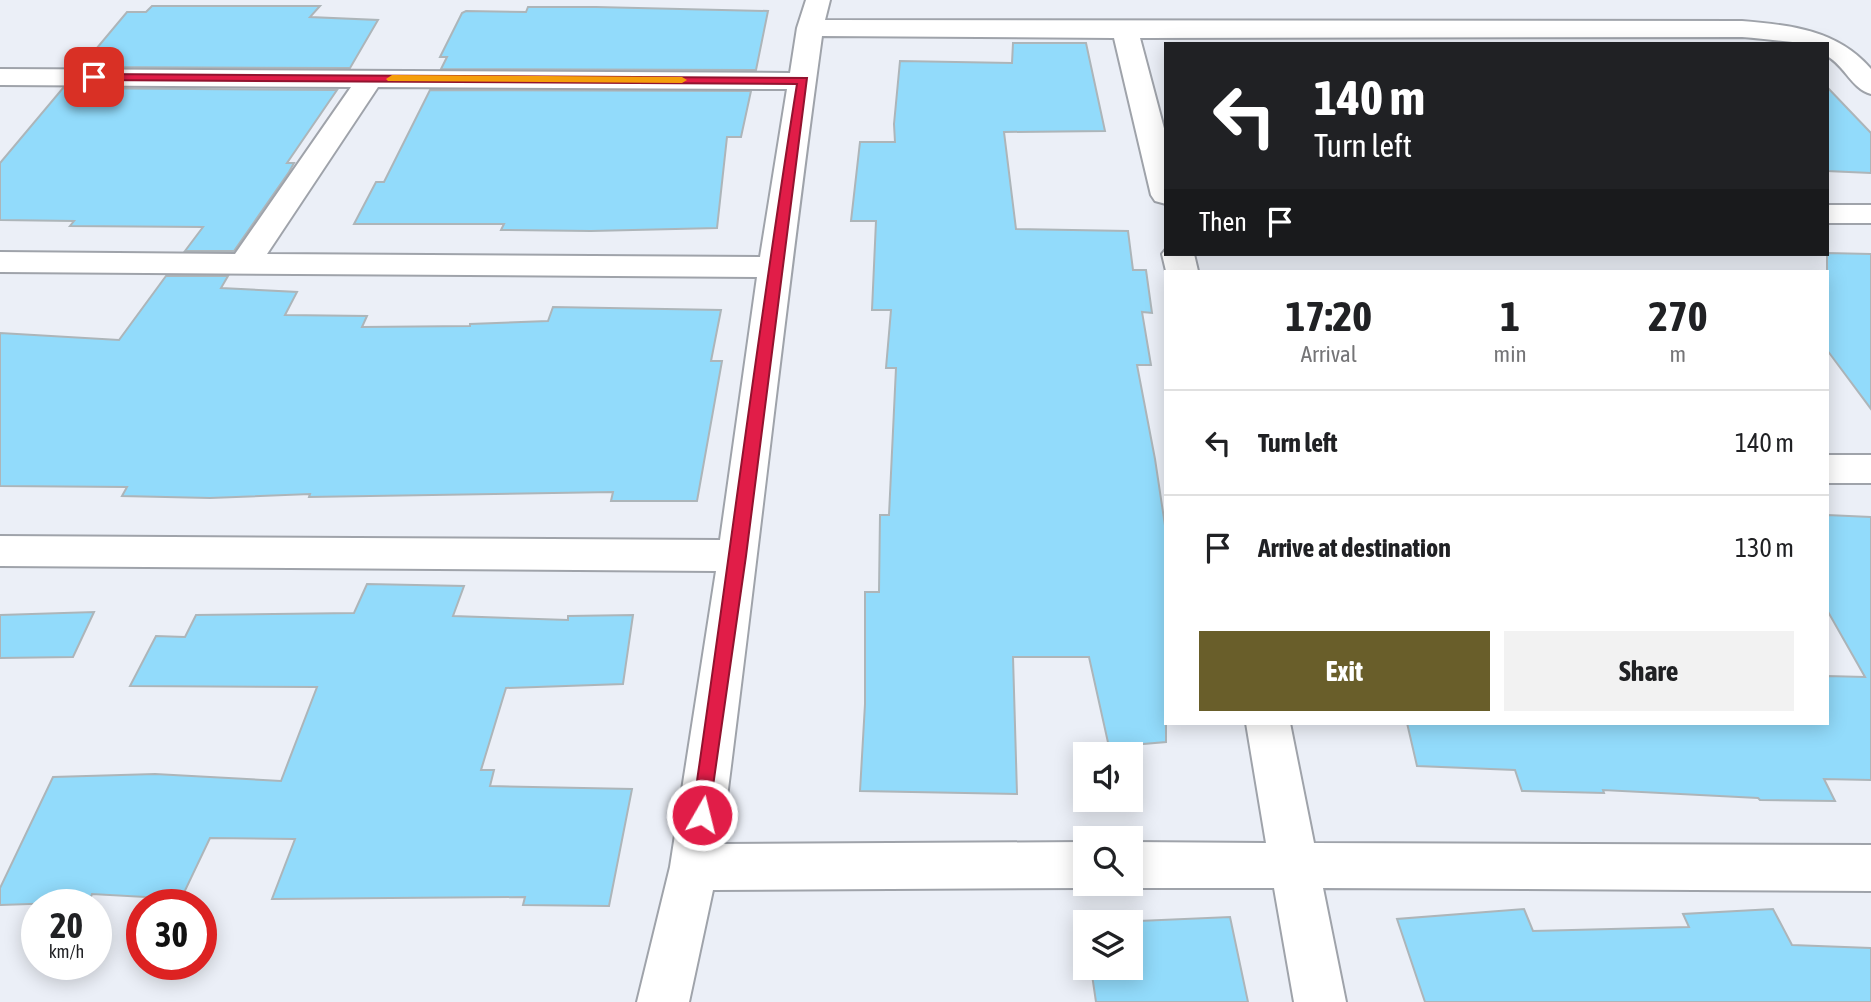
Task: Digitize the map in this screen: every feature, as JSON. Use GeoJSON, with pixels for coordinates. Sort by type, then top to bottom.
{"type":"FeatureCollection","features":[{"type":"Feature","properties":{"kind":"street"},"geometry":{"type":"LineString","coordinates":[[663,1002],[694,867],[738,556],[774,267],[814,14],[1125,30],[1742,29],[1783,32],[1816,42]]}},
{"type":"Feature","properties":{"kind":"street"},"geometry":{"type":"LineString","coordinates":[[1125,30],[1164,187]]}},
{"type":"Feature","properties":{"kind":"street"},"geometry":{"type":"LineString","coordinates":[[1829,47],[1846,56],[1871,86]]}},
{"type":"Feature","properties":{"kind":"street"},"geometry":{"type":"LineString","coordinates":[[245,263],[370,79]]}},
{"type":"Feature","properties":{"kind":"street"},"geometry":{"type":"LineString","coordinates":[[4,81],[803,81]]}},
{"type":"Feature","properties":{"kind":"street"},"geometry":{"type":"LineString","coordinates":[[1829,214],[1871,214]]}},
{"type":"Feature","properties":{"kind":"street"},"geometry":{"type":"LineString","coordinates":[[0,262],[774,267]]}},
{"type":"Feature","properties":{"kind":"street"},"geometry":{"type":"LineString","coordinates":[[1829,469],[1871,469]]}},
{"type":"Feature","properties":{"kind":"street"},"geometry":{"type":"LineString","coordinates":[[0,551],[738,556]]}},
{"type":"Feature","properties":{"kind":"street"},"geometry":{"type":"LineString","coordinates":[[1268,725],[1320,1002]]}},
{"type":"Feature","properties":{"kind":"street"},"geometry":{"type":"LineString","coordinates":[[694,867],[1073,865]]}},
{"type":"Feature","properties":{"kind":"street"},"geometry":{"type":"LineString","coordinates":[[1143,865],[1871,868]]}},
{"type":"Feature","properties":{"kind":"building"},"geometry":{"type":"Polygon","coordinates":[[[152,6],[320,6],[310,17],[378,20],[350,68],[81,67],[127,12],[146,12],[152,6]]]}},
{"type":"Feature","properties":{"kind":"building"},"geometry":{"type":"Polygon","coordinates":[[[528,7],[768,11],[756,70],[441,69],[447,57],[440,57],[462,13],[526,12],[528,7]]]}},
{"type":"Feature","properties":{"kind":"building"},"geometry":{"type":"Polygon","coordinates":[[[1013,43],[1086,43],[1105,131],[1004,132],[1016,229],[1128,231],[1133,270],[1146,270],[1152,313],[1142,312],[1151,365],[1137,365],[1164,519],[1166,742],[1108,742],[1089,657],[1013,657],[1017,794],[860,791],[865,704],[865,592],[879,592],[880,515],[889,515],[896,368],[886,368],[891,310],[872,310],[876,221],[851,221],[860,142],[895,142],[894,124],[900,61],[1012,63],[1013,43]]]}},
{"type":"Feature","properties":{"kind":"building"},"geometry":{"type":"Polygon","coordinates":[[[63,88],[337,90],[287,163],[294,163],[289,172],[234,251],[185,251],[203,227],[70,226],[74,221],[0,220],[0,163],[63,88]]]}},
{"type":"Feature","properties":{"kind":"building"},"geometry":{"type":"Polygon","coordinates":[[[1829,89],[1871,133],[1871,173],[1829,171],[1829,89]]]}},
{"type":"Feature","properties":{"kind":"building"},"geometry":{"type":"Polygon","coordinates":[[[430,90],[751,91],[741,137],[727,137],[717,228],[591,231],[501,230],[504,224],[354,224],[376,182],[384,182],[430,90]]]}},
{"type":"Feature","properties":{"kind":"building"},"geometry":{"type":"Polygon","coordinates":[[[1829,253],[1871,254],[1871,409],[1829,353],[1829,253]]]}},
{"type":"Feature","properties":{"kind":"building"},"geometry":{"type":"Polygon","coordinates":[[[166,276],[228,276],[221,288],[297,292],[285,315],[367,316],[362,327],[470,326],[548,321],[553,307],[721,310],[711,361],[722,361],[697,501],[611,501],[613,492],[309,497],[310,494],[210,498],[122,496],[127,487],[0,486],[0,333],[119,340],[166,276]]]}},
{"type":"Feature","properties":{"kind":"building"},"geometry":{"type":"Polygon","coordinates":[[[1829,515],[1871,517],[1871,780],[1824,779],[1835,801],[1760,800],[1603,790],[1604,793],[1522,791],[1515,770],[1417,766],[1407,725],[1829,725],[1829,676],[1865,677],[1829,614],[1829,515]]]}},
{"type":"Feature","properties":{"kind":"building"},"geometry":{"type":"Polygon","coordinates":[[[367,584],[464,586],[453,616],[568,620],[568,616],[633,615],[623,684],[506,688],[481,770],[494,770],[490,786],[632,789],[609,906],[523,905],[525,897],[272,899],[295,839],[210,838],[186,889],[126,889],[126,896],[112,895],[112,889],[21,889],[21,904],[0,905],[0,888],[53,777],[155,774],[281,781],[317,687],[130,686],[156,636],[185,637],[196,615],[354,613],[367,584]]]}},
{"type":"Feature","properties":{"kind":"building"},"geometry":{"type":"Polygon","coordinates":[[[94,612],[73,657],[0,658],[0,615],[94,612]]]}},
{"type":"Feature","properties":{"kind":"building"},"geometry":{"type":"Polygon","coordinates":[[[1524,909],[1533,931],[1689,927],[1683,914],[1773,909],[1792,945],[1871,948],[1871,1002],[1425,1002],[1397,919],[1524,909]]]}},
{"type":"Feature","properties":{"kind":"building"},"geometry":{"type":"Polygon","coordinates":[[[1230,917],[1248,1002],[1096,1002],[1093,980],[1143,980],[1143,921],[1230,917]]]}},
{"type":"Feature","properties":{"kind":"slow traffic"},"geometry":{"type":"LineString","coordinates":[[392,79],[682,80]]}},
{"type":"Feature","properties":{"kind":"route"},"geometry":{"type":"LineString","coordinates":[[94,77],[803,81],[774,267],[702,815]]}}]}
